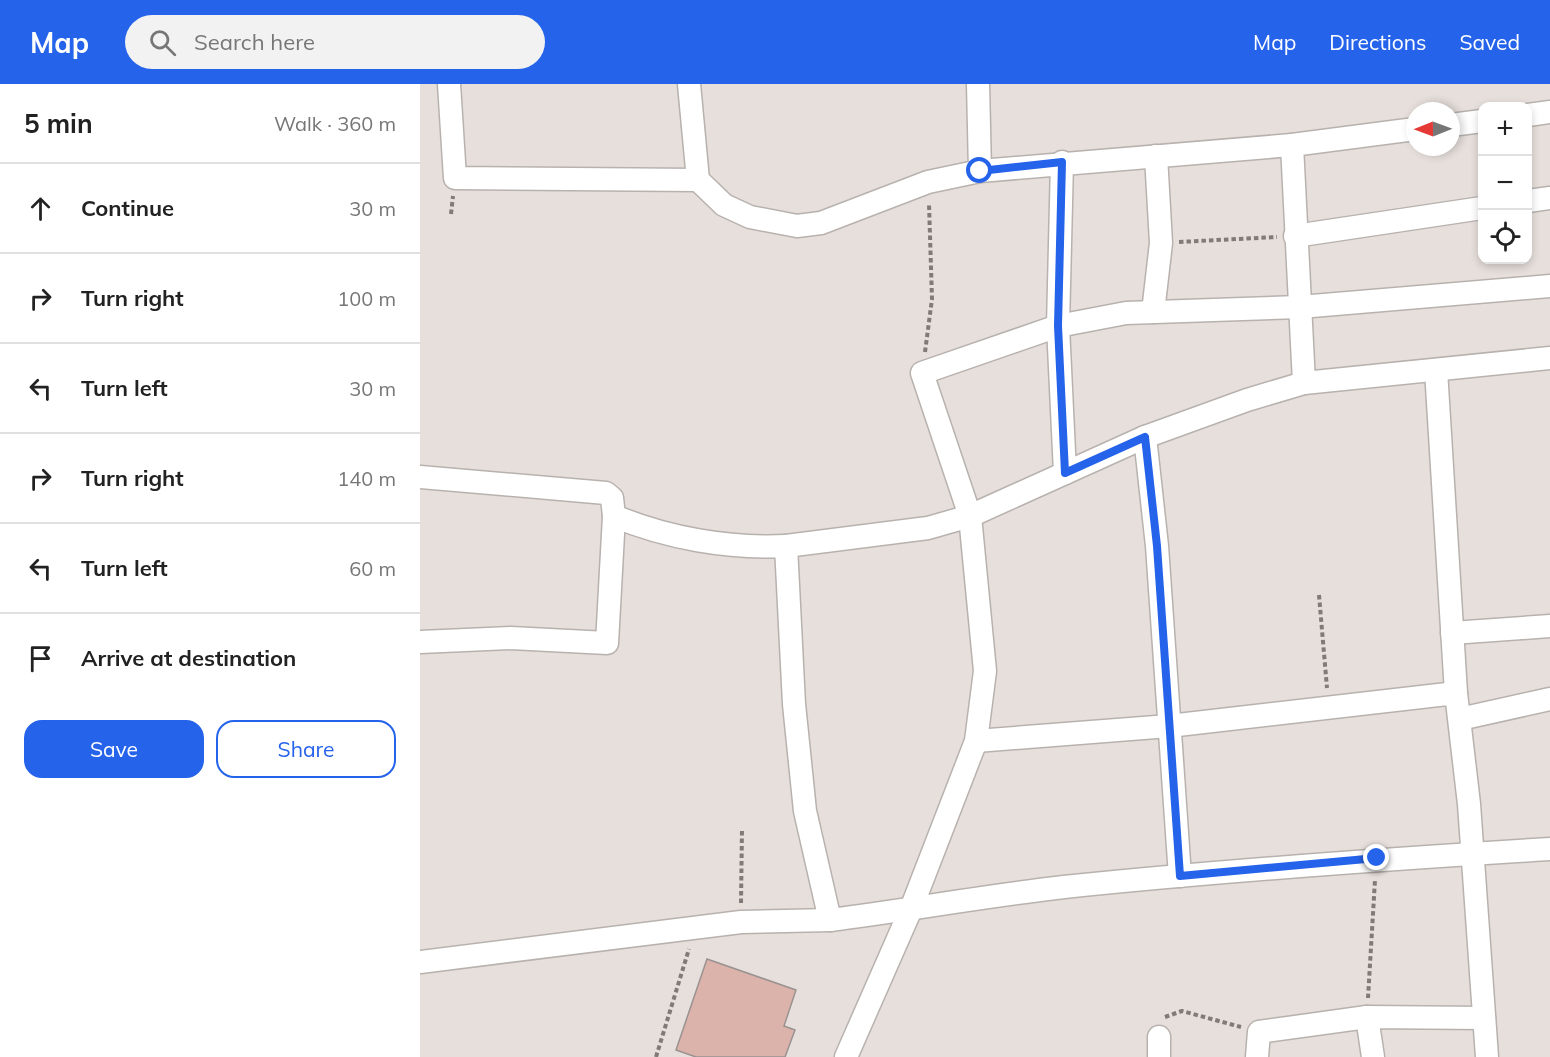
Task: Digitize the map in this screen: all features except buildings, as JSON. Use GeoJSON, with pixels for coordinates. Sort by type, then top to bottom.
{"type":"FeatureCollection","features":[{"type":"Feature","properties":{"kind":"street"},"geometry":{"type":"LineString","coordinates":[[448,84],[455,178],[698,180]]}},
{"type":"Feature","properties":{"kind":"street"},"geometry":{"type":"LineString","coordinates":[[689,84],[698,180],[724,205],[750,217],[797,226],[822,223],[928,182],[980,171],[1062,162],[1292,145],[1406,130]]}},
{"type":"Feature","properties":{"kind":"street"},"geometry":{"type":"LineString","coordinates":[[978,84],[980,171]]}},
{"type":"Feature","properties":{"kind":"street"},"geometry":{"type":"LineString","coordinates":[[1532,114],[1550,112]]}},
{"type":"Feature","properties":{"kind":"street"},"geometry":{"type":"LineString","coordinates":[[1460,124],[1478,122]]}},
{"type":"Feature","properties":{"kind":"street"},"geometry":{"type":"LineString","coordinates":[[1292,145],[1304,383]]}},
{"type":"Feature","properties":{"kind":"street"},"geometry":{"type":"LineString","coordinates":[[1153,312],[1161,243],[1156,156]]}},
{"type":"Feature","properties":{"kind":"street"},"geometry":{"type":"LineString","coordinates":[[1062,162],[1058,326],[1065,473]]}},
{"type":"Feature","properties":{"kind":"street"},"geometry":{"type":"LineString","coordinates":[[1532,200],[1550,198]]}},
{"type":"Feature","properties":{"kind":"street"},"geometry":{"type":"LineString","coordinates":[[1295,236],[1478,209]]}},
{"type":"Feature","properties":{"kind":"street"},"geometry":{"type":"LineString","coordinates":[[846,1057],[911,909],[976,741],[985,670],[970,516],[922,373],[1058,326],[1126,313],[1300,307],[1550,286]]}},
{"type":"Feature","properties":{"kind":"street"},"geometry":{"type":"LineString","coordinates":[[614,516],[657,533],[760,548],[928,528],[970,516],[1145,437],[1247,400],[1304,383],[1550,358]]}},
{"type":"Feature","properties":{"kind":"street"},"geometry":{"type":"LineString","coordinates":[[1436,370],[1456,693],[1472,854],[1487,1057]]}},
{"type":"Feature","properties":{"kind":"street"},"geometry":{"type":"LineString","coordinates":[[1145,437],[1157,546],[1180,876]]}},
{"type":"Feature","properties":{"kind":"street"},"geometry":{"type":"LineString","coordinates":[[420,477],[606,493],[612,498],[614,516],[607,643],[511,638],[420,642]]}},
{"type":"Feature","properties":{"kind":"street"},"geometry":{"type":"LineString","coordinates":[[786,546],[794,704],[805,810],[830,920]]}},
{"type":"Feature","properties":{"kind":"street"},"geometry":{"type":"LineString","coordinates":[[1452,633],[1550,626]]}},
{"type":"Feature","properties":{"kind":"street"},"geometry":{"type":"LineString","coordinates":[[976,741],[1169,726],[1329,710],[1456,693]]}},
{"type":"Feature","properties":{"kind":"street"},"geometry":{"type":"LineString","coordinates":[[1460,719],[1550,699]]}},
{"type":"Feature","properties":{"kind":"street"},"geometry":{"type":"LineString","coordinates":[[420,962],[741,922],[830,920],[1061,888],[1180,876],[1377,858],[1550,849]]}},
{"type":"Feature","properties":{"kind":"street"},"geometry":{"type":"LineString","coordinates":[[1257,1057],[1259,1032],[1366,1017],[1484,1017]]}},
{"type":"Feature","properties":{"kind":"street"},"geometry":{"type":"LineString","coordinates":[[1366,1017],[1373,1057]]}},
{"type":"Feature","properties":{"kind":"path"},"geometry":{"type":"LineString","coordinates":[[922,373],[932,299],[928,182]]}},
{"type":"Feature","properties":{"kind":"path"},"geometry":{"type":"LineString","coordinates":[[1161,243],[1295,236]]}},
{"type":"Feature","properties":{"kind":"path"},"geometry":{"type":"LineString","coordinates":[[1318,595],[1329,710]]}},
{"type":"Feature","properties":{"kind":"path"},"geometry":{"type":"LineString","coordinates":[[741,922],[742,828]]}},
{"type":"Feature","properties":{"kind":"path"},"geometry":{"type":"LineString","coordinates":[[1366,1017],[1377,858]]}},
{"type":"Feature","properties":{"kind":"path"},"geometry":{"type":"LineString","coordinates":[[656,1057],[695,928]]}},
{"type":"Feature","properties":{"kind":"path"},"geometry":{"type":"LineString","coordinates":[[1159,1047],[1160,1019],[1182,1011],[1259,1032]]}},
{"type":"Feature","properties":{"kind":"route"},"geometry":{"type":"LineString","coordinates":[[980,171],[1062,162],[1058,326],[1065,473],[1145,437],[1157,546],[1180,876],[1377,858]]}}]}
